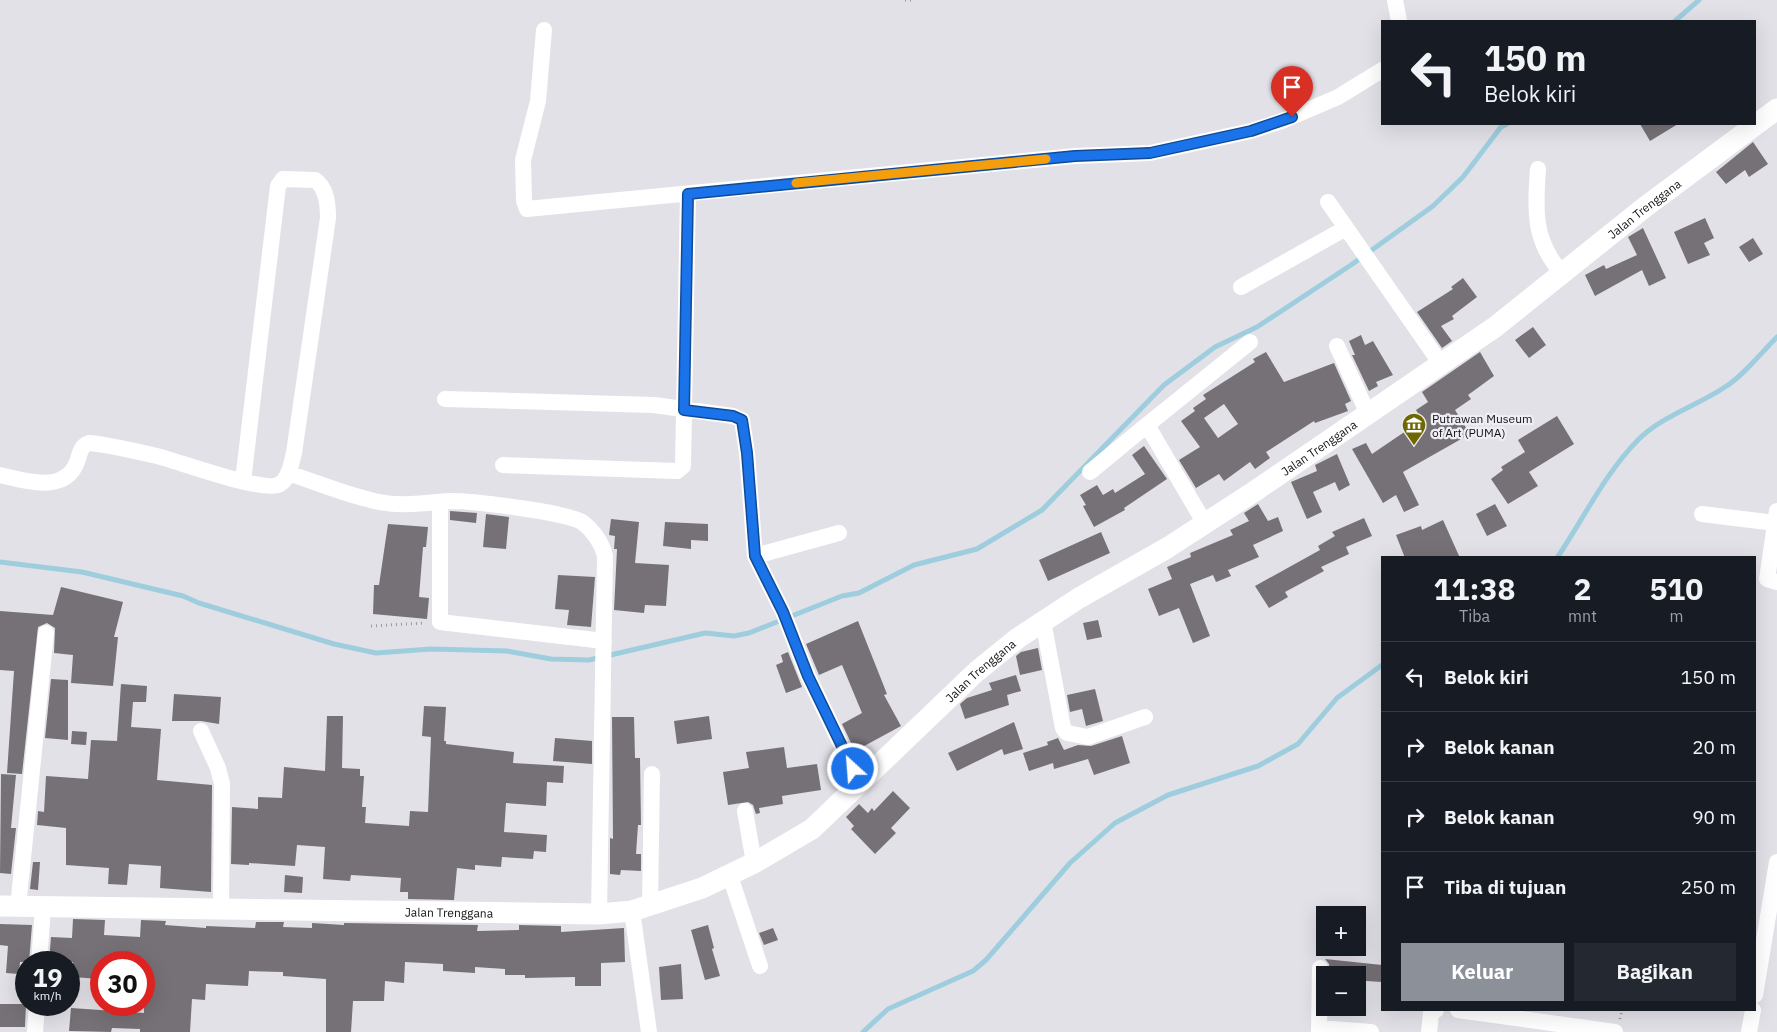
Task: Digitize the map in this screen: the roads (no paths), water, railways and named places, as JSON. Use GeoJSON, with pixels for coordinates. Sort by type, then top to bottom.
{"type":"FeatureCollection","features":[{"type":"Feature","properties":{"kind":"main road","name":"Jalan Trenggana"},"geometry":{"type":"LineString","coordinates":[[1756,124],[1777,109]]}},
{"type":"Feature","properties":{"kind":"main road","name":"Jalan Trenggana"},"geometry":{"type":"LineString","coordinates":[[9,907],[221,908],[600,914],[641,908],[702,888],[730,876],[812,829],[976,672],[1043,620],[1167,548],[1204,522],[1255,491],[1441,364],[1526,304],[1652,201],[1755,125]]}},
{"type":"Feature","properties":{"kind":"street"},"geometry":{"type":"LineString","coordinates":[[1395,0],[1399,20]]}},
{"type":"Feature","properties":{"kind":"street"},"geometry":{"type":"LineString","coordinates":[[544,30],[538,101],[523,160],[526,207],[688,194],[835,178],[927,172],[1075,156],[1150,153],[1251,131],[1282,121],[1338,97],[1381,71]]}},
{"type":"Feature","properties":{"kind":"street"},"geometry":{"type":"LineString","coordinates":[[1538,169],[1536,204],[1538,229],[1554,280]]}},
{"type":"Feature","properties":{"kind":"street"},"geometry":{"type":"LineString","coordinates":[[0,475],[44,483],[57,482],[74,470],[81,449],[88,443],[158,456],[243,481],[271,487],[280,484],[288,473],[294,453],[328,218],[328,204],[323,188],[315,180],[283,179],[278,186],[243,481]]}},
{"type":"Feature","properties":{"kind":"street"},"geometry":{"type":"LineString","coordinates":[[503,465],[677,471],[683,466],[688,194]]}},
{"type":"Feature","properties":{"kind":"street"},"geometry":{"type":"LineString","coordinates":[[1328,202],[1441,364]]}},
{"type":"Feature","properties":{"kind":"street"},"geometry":{"type":"LineString","coordinates":[[1241,287],[1346,228]]}},
{"type":"Feature","properties":{"kind":"street"},"geometry":{"type":"LineString","coordinates":[[1090,472],[1250,342]]}},
{"type":"Feature","properties":{"kind":"street"},"geometry":{"type":"LineString","coordinates":[[1337,346],[1368,414]]}},
{"type":"Feature","properties":{"kind":"street"},"geometry":{"type":"LineString","coordinates":[[445,399],[654,406],[733,416],[742,420],[747,453],[755,556],[783,612],[808,676],[860,784]]}},
{"type":"Feature","properties":{"kind":"street"},"geometry":{"type":"LineString","coordinates":[[1147,425],[1204,522]]}},
{"type":"Feature","properties":{"kind":"street"},"geometry":{"type":"LineString","coordinates":[[288,473],[379,502],[440,503],[451,501],[516,507],[579,521],[588,527],[602,547],[605,556],[600,914]]}},
{"type":"Feature","properties":{"kind":"street"},"geometry":{"type":"LineString","coordinates":[[440,503],[440,622],[604,641]]}},
{"type":"Feature","properties":{"kind":"street"},"geometry":{"type":"LineString","coordinates":[[1702,514],[1776,517],[1767,579],[1777,582]]}},
{"type":"Feature","properties":{"kind":"street"},"geometry":{"type":"LineString","coordinates":[[755,556],[839,533]]}},
{"type":"Feature","properties":{"kind":"street"},"geometry":{"type":"LineString","coordinates":[[1043,620],[1063,728],[1067,734],[1088,736],[1145,717]]}},
{"type":"Feature","properties":{"kind":"street"},"geometry":{"type":"LineString","coordinates":[[9,907],[46,633]]}},
{"type":"Feature","properties":{"kind":"street"},"geometry":{"type":"LineString","coordinates":[[201,731],[214,758],[222,784],[221,908]]}},
{"type":"Feature","properties":{"kind":"street"},"geometry":{"type":"LineString","coordinates":[[648,1032],[641,908],[652,774]]}},
{"type":"Feature","properties":{"kind":"street"},"geometry":{"type":"LineString","coordinates":[[744,811],[754,863]]}},
{"type":"Feature","properties":{"kind":"street"},"geometry":{"type":"LineString","coordinates":[[1756,989],[1777,862]]}},
{"type":"Feature","properties":{"kind":"street"},"geometry":{"type":"LineString","coordinates":[[730,876],[760,966]]}},
{"type":"Feature","properties":{"kind":"street"},"geometry":{"type":"LineString","coordinates":[[40,951],[43,908]]}},
{"type":"Feature","properties":{"kind":"street"},"geometry":{"type":"LineString","coordinates":[[1429,1032],[1431,1013],[1434,1011]]}},
{"type":"Feature","properties":{"kind":"street"},"geometry":{"type":"LineString","coordinates":[[1465,1011],[1615,1032]]}},
{"type":"Feature","properties":{"kind":"street"},"geometry":{"type":"LineString","coordinates":[[1749,1032],[1753,1011]]}},
{"type":"Feature","properties":{"kind":"street"},"geometry":{"type":"LineString","coordinates":[[35,1032],[36,1016]]}},
{"type":"Feature","properties":{"kind":"street"},"geometry":{"type":"LineString","coordinates":[[1319,1016],[1319,1030],[1371,1032]]}},
{"type":"Feature","properties":{"kind":"waterway"},"geometry":{"type":"LineString","coordinates":[[1676,20],[1699,0]]}},
{"type":"Feature","properties":{"kind":"waterway"},"geometry":{"type":"LineString","coordinates":[[0,562],[82,572],[183,596],[199,603],[334,644],[376,653],[431,649],[507,651],[551,659],[589,660],[705,633],[734,636],[749,633],[842,596],[859,593],[914,565],[977,549],[1042,510],[1164,385],[1215,347],[1257,327],[1351,265],[1433,206],[1463,177],[1501,127],[1505,125]]}},
{"type":"Feature","properties":{"kind":"waterway"},"geometry":{"type":"LineString","coordinates":[[1558,556],[1604,482],[1637,441],[1668,418],[1714,394],[1732,382],[1777,337]]}},
{"type":"Feature","properties":{"kind":"waterway"},"geometry":{"type":"LineString","coordinates":[[863,1032],[888,1009],[973,971],[986,960],[1070,863],[1115,823],[1168,795],[1258,766],[1298,744],[1337,698],[1381,666]]}},
{"type":"Feature","properties":{"kind":"place","name":"Putrawan Museum of Art (PUMA)"},"geometry":{"type":"Point","coordinates":[1414,446]}}]}
